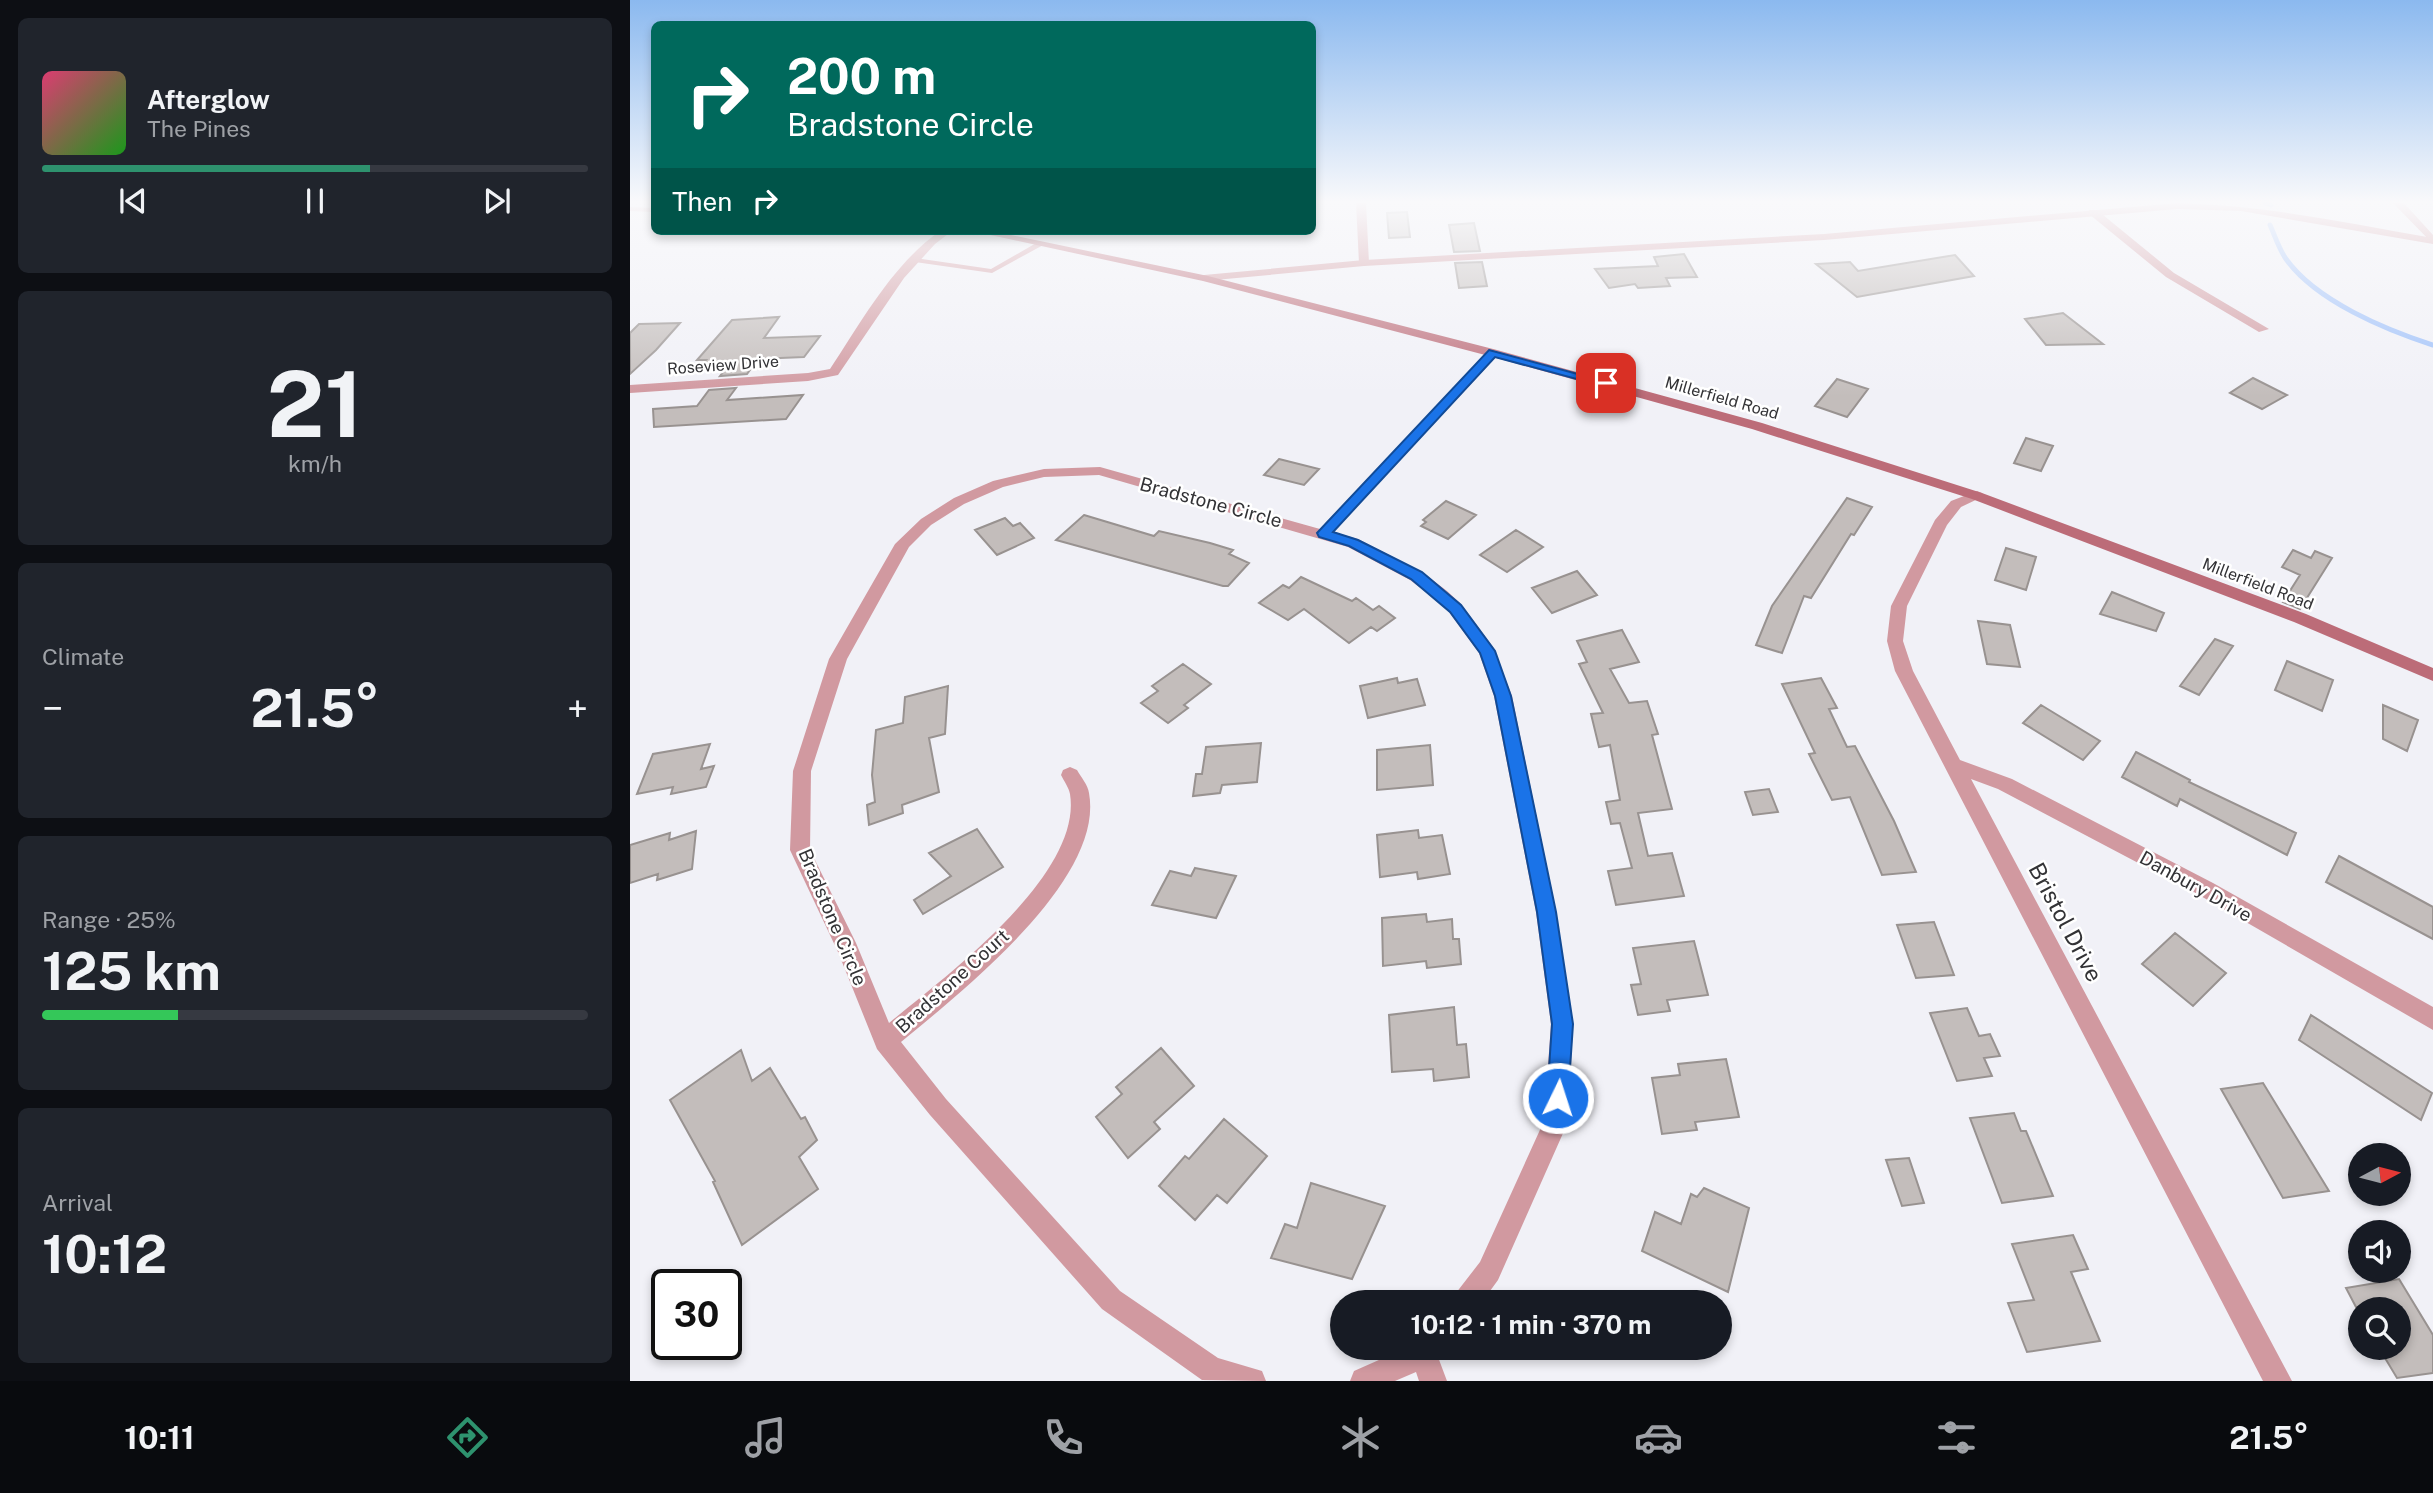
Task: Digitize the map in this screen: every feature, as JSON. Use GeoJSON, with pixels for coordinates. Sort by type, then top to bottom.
{"type":"FeatureCollection","features":[{"type":"Feature","properties":{"kind":"main road","name":"Millerfield Road"},"geometry":{"type":"LineString","coordinates":[[1153,267],[1204,278],[1493,353],[1757,426],[1977,496],[2300,618],[2433,675]]}},
{"type":"Feature","properties":{"kind":"street","name":"Roseview Drive"},"geometry":{"type":"LineString","coordinates":[[630,389],[834,372],[893,285],[908,267]]}},
{"type":"Feature","properties":{"kind":"street"},"geometry":{"type":"LineString","coordinates":[[1204,278],[1317,267]]}},
{"type":"Feature","properties":{"kind":"street"},"geometry":{"type":"LineString","coordinates":[[2161,267],[2263,329]]}},
{"type":"Feature","properties":{"kind":"street"},"geometry":{"type":"LineString","coordinates":[[1324,533],[1493,353]]}},
{"type":"Feature","properties":{"kind":"street","name":"Bradstone Circle"},"geometry":{"type":"LineString","coordinates":[[1252,1381],[1212,1370],[1111,1300],[939,1107],[885,1041],[848,950],[800,850],[802,771],[838,659],[903,544],[926,522],[959,500],[998,484],[1063,470],[1100,471],[1324,533],[1353,543],[1416,576],[1455,608],[1487,651],[1503,696],[1546,912],[1562,1024],[1556,1122],[1489,1271],[1474,1290]]}},
{"type":"Feature","properties":{"kind":"street","name":"Bristol Drive"},"geometry":{"type":"LineString","coordinates":[[1977,496],[1956,504],[1940,523],[1899,606],[1895,641],[1904,671],[2278,1381]]}},
{"type":"Feature","properties":{"kind":"street","name":"Danbury Drive"},"geometry":{"type":"LineString","coordinates":[[1953,765],[2005,784],[2206,889],[2433,1019]]}},
{"type":"Feature","properties":{"kind":"street","name":"Bradstone Court"},"geometry":{"type":"LineString","coordinates":[[885,1041],[977,964],[1044,894],[1069,856],[1080,823],[1080,792],[1070,775]]}},
{"type":"Feature","properties":{"kind":"street"},"geometry":{"type":"LineString","coordinates":[[1364,1381],[1407,1360]]}},
{"type":"Feature","properties":{"kind":"street"},"geometry":{"type":"LineString","coordinates":[[1428,1360],[1433,1381]]}},
{"type":"Feature","properties":{"kind":"lane"},"geometry":{"type":"LineString","coordinates":[[967,267],[992,271],[998,267]]}},
{"type":"Feature","properties":{"kind":"building"},"geometry":{"type":"Polygon","coordinates":[[[1456,267],[1483,267],[1487,286],[1459,288],[1456,267]]]}},
{"type":"Feature","properties":{"kind":"building"},"geometry":{"type":"Polygon","coordinates":[[[1692,267],[1697,277],[1666,278],[1670,286],[1638,288],[1635,284],[1609,288],[1595,269],[1692,267]]]}},
{"type":"Feature","properties":{"kind":"building"},"geometry":{"type":"Polygon","coordinates":[[[1820,267],[1855,267],[1858,271],[1880,267],[1966,267],[1974,276],[1857,297],[1820,267]]]}},
{"type":"Feature","properties":{"kind":"building"},"geometry":{"type":"Polygon","coordinates":[[[2063,313],[2103,344],[2046,345],[2025,319],[2063,313]]]}},
{"type":"Feature","properties":{"kind":"building"},"geometry":{"type":"Polygon","coordinates":[[[779,317],[764,338],[820,336],[804,357],[758,359],[747,374],[720,376],[731,362],[703,363],[706,360],[697,360],[732,320],[779,317]]]}},
{"type":"Feature","properties":{"kind":"building"},"geometry":{"type":"Polygon","coordinates":[[[680,323],[630,374],[630,333],[639,324],[680,323]]]}},
{"type":"Feature","properties":{"kind":"building"},"geometry":{"type":"Polygon","coordinates":[[[2253,378],[2287,395],[2262,409],[2230,393],[2253,378]]]}},
{"type":"Feature","properties":{"kind":"building"},"geometry":{"type":"Polygon","coordinates":[[[1837,379],[1868,389],[1847,417],[1815,406],[1837,379]]]}},
{"type":"Feature","properties":{"kind":"building"},"geometry":{"type":"Polygon","coordinates":[[[736,388],[727,400],[803,395],[786,419],[654,427],[653,409],[697,406],[709,390],[736,388]]]}},
{"type":"Feature","properties":{"kind":"building"},"geometry":{"type":"Polygon","coordinates":[[[2026,438],[2053,446],[2041,471],[2014,463],[2026,438]]]}},
{"type":"Feature","properties":{"kind":"building"},"geometry":{"type":"Polygon","coordinates":[[[1279,459],[1319,469],[1304,485],[1264,475],[1279,459]]]}},
{"type":"Feature","properties":{"kind":"building"},"geometry":{"type":"Polygon","coordinates":[[[1847,498],[1872,507],[1854,535],[1851,534],[1811,598],[1804,596],[1782,653],[1756,645],[1772,606],[1847,498]]]}},
{"type":"Feature","properties":{"kind":"building"},"geometry":{"type":"Polygon","coordinates":[[[1446,501],[1476,515],[1448,539],[1421,526],[1426,522],[1423,520],[1446,501]]]}},
{"type":"Feature","properties":{"kind":"building"},"geometry":{"type":"Polygon","coordinates":[[[1084,515],[1154,536],[1159,531],[1210,543],[1233,550],[1229,554],[1249,563],[1228,586],[1223,586],[1056,540],[1084,515]]]}},
{"type":"Feature","properties":{"kind":"building"},"geometry":{"type":"Polygon","coordinates":[[[1005,518],[1013,526],[1020,523],[1034,538],[997,555],[975,530],[1005,518]]]}},
{"type":"Feature","properties":{"kind":"building"},"geometry":{"type":"Polygon","coordinates":[[[1516,530],[1543,547],[1507,572],[1480,555],[1516,530]]]}},
{"type":"Feature","properties":{"kind":"building"},"geometry":{"type":"Polygon","coordinates":[[[2006,548],[2036,557],[2026,590],[1995,580],[2006,548]]]}},
{"type":"Feature","properties":{"kind":"building"},"geometry":{"type":"Polygon","coordinates":[[[2293,550],[2311,558],[2315,551],[2332,558],[2300,609],[2283,602],[2300,575],[2282,567],[2293,550]]]}},
{"type":"Feature","properties":{"kind":"building"},"geometry":{"type":"Polygon","coordinates":[[[1577,571],[1597,595],[1552,613],[1532,588],[1577,571]]]}},
{"type":"Feature","properties":{"kind":"building"},"geometry":{"type":"Polygon","coordinates":[[[1301,577],[1352,601],[1356,598],[1373,610],[1379,606],[1395,618],[1377,631],[1371,627],[1349,643],[1304,609],[1288,620],[1259,603],[1283,585],[1289,588],[1301,577]]]}},
{"type":"Feature","properties":{"kind":"building"},"geometry":{"type":"Polygon","coordinates":[[[2112,592],[2164,613],[2156,631],[2100,614],[2112,592]]]}},
{"type":"Feature","properties":{"kind":"building"},"geometry":{"type":"Polygon","coordinates":[[[1978,621],[2010,625],[2020,667],[1987,664],[1978,621]]]}},
{"type":"Feature","properties":{"kind":"building"},"geometry":{"type":"Polygon","coordinates":[[[1622,630],[1639,662],[1610,669],[1629,703],[1647,701],[1658,734],[1652,735],[1672,809],[1638,813],[1648,856],[1672,853],[1684,896],[1616,905],[1608,871],[1632,868],[1620,823],[1611,824],[1606,802],[1620,800],[1610,745],[1599,747],[1591,714],[1603,713],[1579,664],[1587,662],[1577,641],[1622,630]]]}},
{"type":"Feature","properties":{"kind":"building"},"geometry":{"type":"Polygon","coordinates":[[[2215,639],[2233,646],[2199,695],[2180,686],[2215,639]]]}},
{"type":"Feature","properties":{"kind":"building"},"geometry":{"type":"Polygon","coordinates":[[[2287,661],[2333,680],[2322,711],[2275,690],[2287,661]]]}},
{"type":"Feature","properties":{"kind":"building"},"geometry":{"type":"Polygon","coordinates":[[[1183,664],[1211,684],[1184,705],[1188,708],[1168,723],[1141,703],[1158,691],[1152,686],[1183,664]]]}},
{"type":"Feature","properties":{"kind":"building"},"geometry":{"type":"Polygon","coordinates":[[[1397,678],[1398,683],[1417,679],[1425,705],[1368,718],[1360,686],[1397,678]]]}},
{"type":"Feature","properties":{"kind":"building"},"geometry":{"type":"Polygon","coordinates":[[[1821,678],[1837,708],[1829,709],[1847,747],[1855,746],[1894,821],[1916,872],[1882,875],[1850,797],[1832,800],[1809,754],[1815,753],[1782,684],[1821,678]]]}},
{"type":"Feature","properties":{"kind":"building"},"geometry":{"type":"Polygon","coordinates":[[[948,686],[945,734],[929,738],[939,792],[902,805],[903,813],[869,825],[867,805],[875,802],[872,775],[876,730],[903,723],[905,697],[948,686]]]}},
{"type":"Feature","properties":{"kind":"building"},"geometry":{"type":"Polygon","coordinates":[[[2041,705],[2100,741],[2083,760],[2023,723],[2041,705]]]}},
{"type":"Feature","properties":{"kind":"building"},"geometry":{"type":"Polygon","coordinates":[[[2383,705],[2418,720],[2407,751],[2383,739],[2383,705]]]}},
{"type":"Feature","properties":{"kind":"building"},"geometry":{"type":"Polygon","coordinates":[[[1261,743],[1257,782],[1222,785],[1220,793],[1193,796],[1196,774],[1202,774],[1206,747],[1261,743]]]}},
{"type":"Feature","properties":{"kind":"building"},"geometry":{"type":"Polygon","coordinates":[[[710,744],[701,769],[714,766],[706,787],[671,794],[673,787],[637,794],[653,754],[710,744]]]}},
{"type":"Feature","properties":{"kind":"building"},"geometry":{"type":"Polygon","coordinates":[[[1430,745],[1433,785],[1377,790],[1377,750],[1430,745]]]}},
{"type":"Feature","properties":{"kind":"building"},"geometry":{"type":"Polygon","coordinates":[[[2136,752],[2190,780],[2189,782],[2296,833],[2287,855],[2180,799],[2177,806],[2122,777],[2136,752]]]}},
{"type":"Feature","properties":{"kind":"building"},"geometry":{"type":"Polygon","coordinates":[[[1769,789],[1778,812],[1753,815],[1745,792],[1769,789]]]}},
{"type":"Feature","properties":{"kind":"building"},"geometry":{"type":"Polygon","coordinates":[[[977,829],[1003,867],[923,914],[914,900],[951,876],[929,853],[977,829]]]}},
{"type":"Feature","properties":{"kind":"building"},"geometry":{"type":"Polygon","coordinates":[[[1418,830],[1419,838],[1442,835],[1450,874],[1418,879],[1417,872],[1380,877],[1377,835],[1418,830]]]}},
{"type":"Feature","properties":{"kind":"building"},"geometry":{"type":"Polygon","coordinates":[[[696,831],[692,869],[657,880],[658,874],[630,883],[630,845],[670,833],[669,840],[696,831]]]}},
{"type":"Feature","properties":{"kind":"building"},"geometry":{"type":"Polygon","coordinates":[[[2339,856],[2433,907],[2433,939],[2326,882],[2339,856]]]}},
{"type":"Feature","properties":{"kind":"building"},"geometry":{"type":"Polygon","coordinates":[[[1195,868],[1236,876],[1216,918],[1152,905],[1170,871],[1191,876],[1195,868]]]}},
{"type":"Feature","properties":{"kind":"building"},"geometry":{"type":"Polygon","coordinates":[[[1426,914],[1427,922],[1452,919],[1453,939],[1459,939],[1461,964],[1427,968],[1426,961],[1383,966],[1382,918],[1426,914]]]}},
{"type":"Feature","properties":{"kind":"building"},"geometry":{"type":"Polygon","coordinates":[[[1934,922],[1954,975],[1916,978],[1897,925],[1934,922]]]}},
{"type":"Feature","properties":{"kind":"building"},"geometry":{"type":"Polygon","coordinates":[[[2175,933],[2226,973],[2193,1006],[2142,964],[2175,933]]]}},
{"type":"Feature","properties":{"kind":"building"},"geometry":{"type":"Polygon","coordinates":[[[1694,941],[1708,995],[1667,1000],[1670,1011],[1638,1015],[1631,985],[1641,984],[1633,948],[1694,941]]]}},
{"type":"Feature","properties":{"kind":"building"},"geometry":{"type":"Polygon","coordinates":[[[1454,1007],[1457,1045],[1466,1044],[1469,1077],[1434,1081],[1433,1069],[1392,1072],[1389,1015],[1454,1007]]]}},
{"type":"Feature","properties":{"kind":"building"},"geometry":{"type":"Polygon","coordinates":[[[1967,1008],[1979,1036],[1990,1034],[2000,1056],[1984,1058],[1992,1076],[1957,1081],[1930,1013],[1967,1008]]]}},
{"type":"Feature","properties":{"kind":"building"},"geometry":{"type":"Polygon","coordinates":[[[2311,1015],[2432,1093],[2421,1120],[2299,1040],[2311,1015]]]}},
{"type":"Feature","properties":{"kind":"building"},"geometry":{"type":"Polygon","coordinates":[[[1161,1048],[1194,1086],[1154,1122],[1160,1129],[1128,1158],[1096,1117],[1122,1094],[1116,1087],[1161,1048]]]}},
{"type":"Feature","properties":{"kind":"building"},"geometry":{"type":"Polygon","coordinates":[[[741,1050],[752,1081],[770,1068],[801,1119],[805,1117],[817,1140],[799,1157],[818,1189],[742,1245],[713,1182],[715,1181],[670,1100],[741,1050]]]}},
{"type":"Feature","properties":{"kind":"building"},"geometry":{"type":"Polygon","coordinates":[[[1726,1059],[1739,1117],[1695,1122],[1697,1130],[1662,1134],[1652,1078],[1680,1075],[1678,1064],[1726,1059]]]}},
{"type":"Feature","properties":{"kind":"building"},"geometry":{"type":"Polygon","coordinates":[[[2263,1083],[2329,1191],[2283,1198],[2221,1089],[2263,1083]]]}},
{"type":"Feature","properties":{"kind":"building"},"geometry":{"type":"Polygon","coordinates":[[[2014,1113],[2021,1131],[2026,1131],[2053,1196],[2002,1203],[1970,1118],[2014,1113]]]}},
{"type":"Feature","properties":{"kind":"building"},"geometry":{"type":"Polygon","coordinates":[[[1224,1119],[1267,1156],[1227,1203],[1217,1195],[1195,1220],[1159,1186],[1185,1156],[1189,1159],[1224,1119]]]}},
{"type":"Feature","properties":{"kind":"building"},"geometry":{"type":"Polygon","coordinates":[[[1909,1158],[1924,1203],[1902,1206],[1886,1160],[1909,1158]]]}},
{"type":"Feature","properties":{"kind":"building"},"geometry":{"type":"Polygon","coordinates":[[[1311,1183],[1385,1206],[1352,1279],[1271,1258],[1285,1224],[1297,1228],[1311,1183]]]}},
{"type":"Feature","properties":{"kind":"building"},"geometry":{"type":"Polygon","coordinates":[[[1704,1188],[1749,1208],[1728,1290],[1642,1251],[1655,1212],[1681,1224],[1691,1194],[1697,1197],[1704,1188]]]}},
{"type":"Feature","properties":{"kind":"building"},"geometry":{"type":"Polygon","coordinates":[[[2073,1235],[2088,1269],[2071,1272],[2100,1341],[2027,1352],[2008,1303],[2034,1300],[2012,1244],[2073,1235]]]}},
{"type":"Feature","properties":{"kind":"building"},"geometry":{"type":"Polygon","coordinates":[[[2375,1283],[2401,1283],[2410,1297],[2351,1297],[2346,1288],[2375,1283]]]}},
{"type":"Feature","properties":{"kind":"building"},"geometry":{"type":"Polygon","coordinates":[[[2411,1299],[2433,1335],[2433,1373],[2397,1378],[2386,1360],[2411,1360],[2411,1299]]]}},
{"type":"Feature","properties":{"kind":"waterway"},"geometry":{"type":"LineString","coordinates":[[2293,267],[2333,301],[2394,331],[2433,345]]}},
{"type":"Feature","properties":{"kind":"route"},"geometry":{"type":"LineString","coordinates":[[1558,1098],[1562,1024],[1546,912],[1503,696],[1487,651],[1455,608],[1416,576],[1353,543],[1324,533],[1493,353],[1606,383]]}}]}
